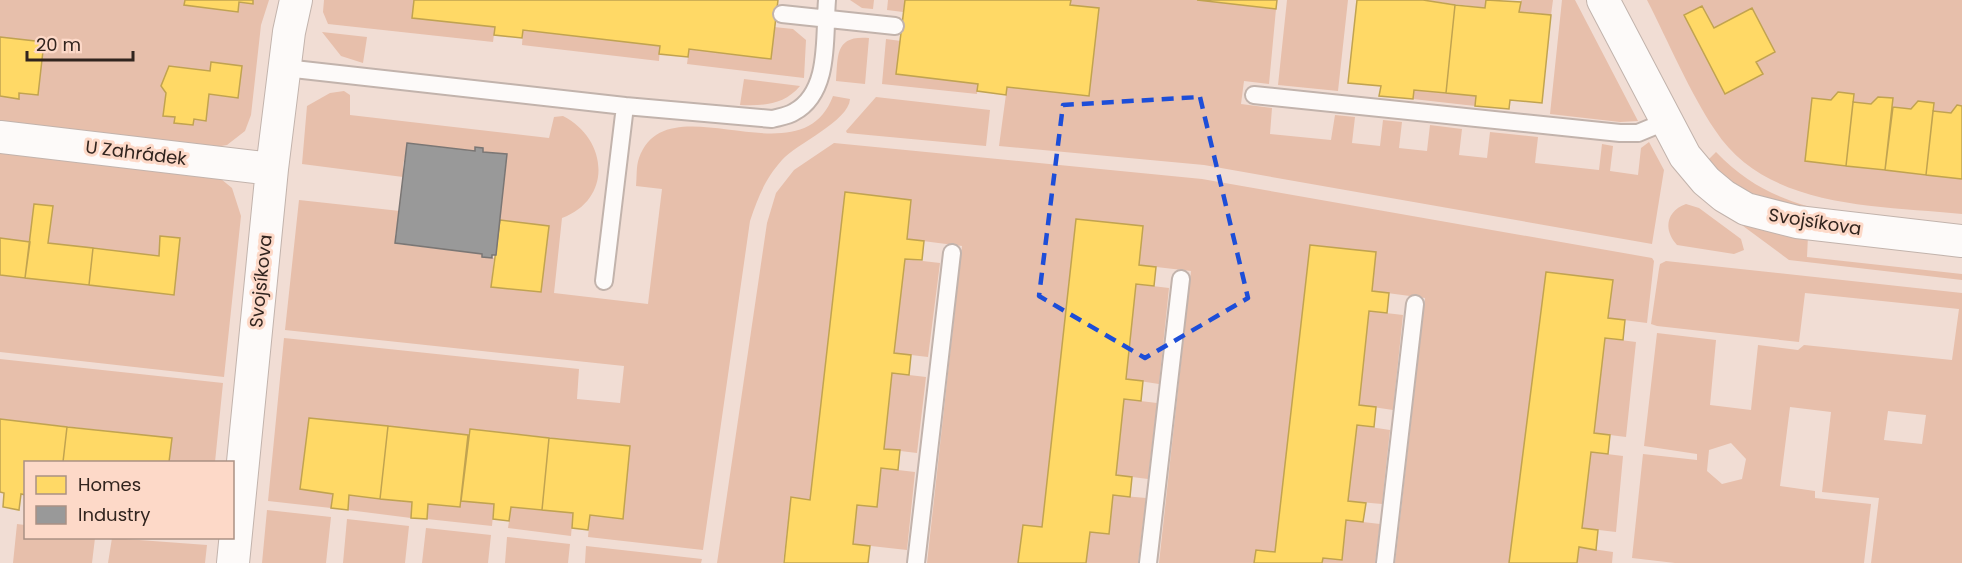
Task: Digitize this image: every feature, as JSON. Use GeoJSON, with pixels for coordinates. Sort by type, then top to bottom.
{"type":"FeatureCollection","features":[{"type":"Feature","properties":{"kind":"street","name":"Svojsíkova"},"geometry":{"type":"LineString","coordinates":[[233,563],[272,169],[296,0]]}},
{"type":"Feature","properties":{"kind":"street","name":"Svojsíkova"},"geometry":{"type":"LineString","coordinates":[[1603,0],[1685,156],[1706,181],[1724,196],[1746,208],[1797,222],[1962,241]]}},
{"type":"Feature","properties":{"kind":"street","name":"U Zahrádek"},"geometry":{"type":"LineString","coordinates":[[0,137],[272,169]]}},
{"type":"Feature","properties":{"kind":"lane"},"geometry":{"type":"LineString","coordinates":[[285,68],[625,106],[772,119],[794,112],[813,97],[821,76],[827,0]]}},
{"type":"Feature","properties":{"kind":"lane"},"geometry":{"type":"LineString","coordinates":[[782,14],[895,26]]}},
{"type":"Feature","properties":{"kind":"lane"},"geometry":{"type":"LineString","coordinates":[[1254,94],[1620,133],[1638,133],[1667,121]]}},
{"type":"Feature","properties":{"kind":"lane"},"geometry":{"type":"LineString","coordinates":[[604,281],[625,106]]}},
{"type":"Feature","properties":{"kind":"lane"},"geometry":{"type":"LineString","coordinates":[[916,563],[951,253]]}},
{"type":"Feature","properties":{"kind":"lane"},"geometry":{"type":"LineString","coordinates":[[1148,563],[1180,279]]}},
{"type":"Feature","properties":{"kind":"lane"},"geometry":{"type":"LineString","coordinates":[[1385,563],[1414,304]]}},
{"type":"Feature","properties":{"kind":"highlighted area"},"geometry":{"type":"Polygon","coordinates":[[[1200,97],[1248,298],[1145,358],[1039,296],[1063,105],[1200,97]]]}},
{"type":"Feature","properties":{"kind":"shaded area"},"geometry":{"type":"Polygon","coordinates":[[[0,0],[269,0],[261,25],[251,115],[245,131],[227,145],[210,148],[0,123],[0,0]]]}},
{"type":"Feature","properties":{"kind":"shaded area"},"geometry":{"type":"Polygon","coordinates":[[[324,0],[414,0],[495,27],[493,42],[328,24],[323,12],[324,0]]]}},
{"type":"Feature","properties":{"kind":"shaded area"},"geometry":{"type":"Polygon","coordinates":[[[850,0],[874,0],[873,9],[862,8],[850,0]]]}},
{"type":"Feature","properties":{"kind":"shaded area"},"geometry":{"type":"Polygon","coordinates":[[[888,0],[905,0],[903,12],[887,10],[888,0]]]}},
{"type":"Feature","properties":{"kind":"shaded area"},"geometry":{"type":"Polygon","coordinates":[[[1071,0],[1197,0],[1276,9],[1269,84],[1244,81],[1241,104],[1272,108],[1270,134],[1331,140],[1335,115],[1355,117],[1352,143],[1380,146],[1383,120],[1402,122],[1399,148],[1427,151],[1430,125],[1462,129],[1459,155],[1487,158],[1490,132],[1538,137],[1535,163],[1599,170],[1602,144],[1613,146],[1610,171],[1638,175],[1641,148],[1649,142],[1664,170],[1652,244],[1204,165],[999,146],[1007,87],[1089,96],[1099,9],[1070,5],[1071,0]]]}},
{"type":"Feature","properties":{"kind":"shaded area"},"geometry":{"type":"Polygon","coordinates":[[[1287,0],[1348,0],[1338,91],[1278,85],[1287,0]]]}},
{"type":"Feature","properties":{"kind":"shaded area"},"geometry":{"type":"Polygon","coordinates":[[[1423,0],[1486,0],[1485,8],[1423,0]]]}},
{"type":"Feature","properties":{"kind":"shaded area"},"geometry":{"type":"Polygon","coordinates":[[[1521,0],[1553,0],[1551,15],[1519,12],[1521,0]]]}},
{"type":"Feature","properties":{"kind":"shaded area"},"geometry":{"type":"Polygon","coordinates":[[[1562,0],[1575,0],[1638,121],[1620,122],[1550,114],[1562,0]]]}},
{"type":"Feature","properties":{"kind":"shaded area"},"geometry":{"type":"Polygon","coordinates":[[[1647,0],[1962,0],[1962,106],[1957,106],[1951,113],[1933,111],[1933,103],[1918,101],[1911,109],[1893,107],[1893,98],[1878,97],[1871,104],[1853,102],[1854,94],[1831,100],[1812,98],[1805,161],[1962,179],[1962,214],[1861,205],[1826,199],[1764,176],[1737,156],[1715,130],[1688,83],[1647,0]]]}},
{"type":"Feature","properties":{"kind":"shaded area"},"geometry":{"type":"Polygon","coordinates":[[[774,27],[793,29],[806,40],[804,78],[687,64],[689,49],[771,58],[774,27]]]}},
{"type":"Feature","properties":{"kind":"shaded area"},"geometry":{"type":"Polygon","coordinates":[[[523,30],[660,46],[659,61],[522,45],[523,30]]]}},
{"type":"Feature","properties":{"kind":"shaded area"},"geometry":{"type":"Polygon","coordinates":[[[322,32],[367,37],[363,63],[341,56],[322,32]]]}},
{"type":"Feature","properties":{"kind":"shaded area"},"geometry":{"type":"Polygon","coordinates":[[[858,38],[869,38],[865,84],[836,81],[838,55],[844,43],[858,38]]]}},
{"type":"Feature","properties":{"kind":"shaded area"},"geometry":{"type":"Polygon","coordinates":[[[886,39],[901,41],[897,74],[978,84],[977,94],[882,84],[886,39]]]}},
{"type":"Feature","properties":{"kind":"shaded area"},"geometry":{"type":"Polygon","coordinates":[[[744,79],[800,86],[780,101],[740,105],[744,79]]]}},
{"type":"Feature","properties":{"kind":"shaded area"},"geometry":{"type":"Polygon","coordinates":[[[1414,90],[1476,96],[1475,106],[1413,99],[1414,90]]]}},
{"type":"Feature","properties":{"kind":"shaded area"},"geometry":{"type":"Polygon","coordinates":[[[344,91],[350,95],[350,115],[549,138],[554,117],[563,116],[578,126],[589,139],[596,153],[597,183],[590,197],[579,209],[562,218],[554,293],[648,304],[662,189],[636,186],[639,158],[654,137],[677,128],[704,127],[765,133],[793,131],[817,120],[833,96],[850,99],[841,116],[789,154],[776,167],[763,189],[750,221],[703,550],[588,537],[590,515],[623,518],[630,446],[470,429],[468,435],[309,418],[301,489],[333,494],[331,508],[268,501],[284,338],[579,369],[577,399],[620,403],[624,366],[285,330],[299,200],[400,211],[395,236],[397,244],[482,254],[482,257],[494,258],[491,287],[541,291],[549,227],[500,220],[507,154],[483,152],[483,148],[476,147],[475,151],[408,143],[403,177],[302,164],[307,106],[330,93],[344,91]]]}},
{"type":"Feature","properties":{"kind":"shaded area"},"geometry":{"type":"Polygon","coordinates":[[[876,97],[990,110],[986,146],[847,133],[846,131],[876,97]]]}},
{"type":"Feature","properties":{"kind":"shaded area"},"geometry":{"type":"Polygon","coordinates":[[[834,143],[1202,179],[1652,258],[1654,261],[1647,323],[1608,318],[1613,280],[1546,272],[1509,563],[1395,563],[1425,298],[1372,291],[1376,252],[1310,245],[1275,552],[1254,563],[1159,563],[1191,271],[1139,265],[1143,226],[1076,219],[1042,527],[1023,525],[1018,563],[927,563],[962,246],[907,239],[911,200],[845,192],[810,500],[791,498],[783,563],[717,563],[767,223],[776,193],[794,170],[834,143]]]}},
{"type":"Feature","properties":{"kind":"shaded area"},"geometry":{"type":"Polygon","coordinates":[[[0,150],[205,174],[221,179],[232,188],[241,216],[224,377],[0,352],[0,150]]]}},
{"type":"Feature","properties":{"kind":"shaded area"},"geometry":{"type":"Polygon","coordinates":[[[1716,152],[1744,176],[1772,193],[1787,200],[1839,214],[1784,205],[1745,193],[1727,181],[1707,161],[1716,152]]]}},
{"type":"Feature","properties":{"kind":"shaded area"},"geometry":{"type":"Polygon","coordinates":[[[1686,204],[1699,208],[1741,239],[1744,250],[1734,254],[1677,245],[1670,233],[1669,222],[1674,211],[1686,204]]]}},
{"type":"Feature","properties":{"kind":"shaded area"},"geometry":{"type":"Polygon","coordinates":[[[1741,221],[1808,236],[1807,257],[1962,274],[1962,280],[1789,260],[1739,223],[1741,221]]]}},
{"type":"Feature","properties":{"kind":"shaded area"},"geometry":{"type":"Polygon","coordinates":[[[905,259],[940,263],[928,357],[894,353],[905,259]]]}},
{"type":"Feature","properties":{"kind":"shaded area"},"geometry":{"type":"Polygon","coordinates":[[[1666,261],[1962,293],[1962,563],[1871,563],[1879,498],[1822,492],[1831,412],[1790,407],[1780,486],[1815,491],[1815,498],[1871,504],[1864,563],[1675,563],[1632,558],[1643,454],[1697,460],[1697,454],[1644,446],[1657,333],[1716,340],[1710,405],[1751,410],[1758,345],[1798,350],[1804,345],[1952,360],[1959,309],[1805,293],[1799,342],[1657,326],[1651,324],[1660,264],[1666,261]],[[1888,411],[1884,440],[1922,444],[1926,415],[1888,411]],[[1731,443],[1709,450],[1707,471],[1722,484],[1742,479],[1746,459],[1731,443]]]}},
{"type":"Feature","properties":{"kind":"shaded area"},"geometry":{"type":"Polygon","coordinates":[[[1136,284],[1169,288],[1159,384],[1126,379],[1136,284]]]}},
{"type":"Feature","properties":{"kind":"shaded area"},"geometry":{"type":"Polygon","coordinates":[[[1369,311],[1403,315],[1393,410],[1359,405],[1369,311]]]}},
{"type":"Feature","properties":{"kind":"shaded area"},"geometry":{"type":"Polygon","coordinates":[[[1605,338],[1636,342],[1626,437],[1594,433],[1605,338]]]}},
{"type":"Feature","properties":{"kind":"shaded area"},"geometry":{"type":"Polygon","coordinates":[[[0,359],[223,383],[215,461],[169,461],[172,438],[0,419],[0,359]]]}},
{"type":"Feature","properties":{"kind":"shaded area"},"geometry":{"type":"Polygon","coordinates":[[[892,373],[926,377],[917,453],[884,449],[892,373]]]}},
{"type":"Feature","properties":{"kind":"shaded area"},"geometry":{"type":"Polygon","coordinates":[[[1124,399],[1157,403],[1148,479],[1116,475],[1124,399]]]}},
{"type":"Feature","properties":{"kind":"shaded area"},"geometry":{"type":"Polygon","coordinates":[[[1357,425],[1390,430],[1382,504],[1348,501],[1357,425]]]}},
{"type":"Feature","properties":{"kind":"shaded area"},"geometry":{"type":"Polygon","coordinates":[[[1591,452],[1623,456],[1616,532],[1582,528],[1591,452]]]}},
{"type":"Feature","properties":{"kind":"shaded area"},"geometry":{"type":"Polygon","coordinates":[[[881,468],[915,472],[907,550],[853,544],[857,505],[877,507],[881,468]]]}},
{"type":"Feature","properties":{"kind":"shaded area"},"geometry":{"type":"Polygon","coordinates":[[[349,495],[412,502],[411,518],[348,510],[349,495]]]}},
{"type":"Feature","properties":{"kind":"shaded area"},"geometry":{"type":"Polygon","coordinates":[[[1113,495],[1146,498],[1138,563],[1086,563],[1090,532],[1109,534],[1113,495]]]}},
{"type":"Feature","properties":{"kind":"shaded area"},"geometry":{"type":"Polygon","coordinates":[[[461,501],[494,504],[492,526],[427,519],[428,504],[460,507],[461,501]]]}},
{"type":"Feature","properties":{"kind":"shaded area"},"geometry":{"type":"Polygon","coordinates":[[[511,507],[573,513],[571,536],[508,528],[511,507]]]}},
{"type":"Feature","properties":{"kind":"shaded area"},"geometry":{"type":"Polygon","coordinates":[[[267,510],[331,517],[326,563],[262,563],[267,510]]]}},
{"type":"Feature","properties":{"kind":"shaded area"},"geometry":{"type":"Polygon","coordinates":[[[347,519],[409,526],[405,563],[343,563],[347,519]]]}},
{"type":"Feature","properties":{"kind":"shaded area"},"geometry":{"type":"Polygon","coordinates":[[[1346,520],[1380,524],[1375,563],[1322,563],[1323,558],[1342,560],[1346,520]]]}},
{"type":"Feature","properties":{"kind":"shaded area"},"geometry":{"type":"Polygon","coordinates":[[[17,524],[24,525],[24,539],[95,539],[92,563],[13,563],[17,524]]]}},
{"type":"Feature","properties":{"kind":"shaded area"},"geometry":{"type":"Polygon","coordinates":[[[426,528],[491,535],[488,563],[422,563],[426,528]]]}},
{"type":"Feature","properties":{"kind":"shaded area"},"geometry":{"type":"Polygon","coordinates":[[[507,537],[570,544],[568,563],[505,563],[507,537]]]}},
{"type":"Feature","properties":{"kind":"shaded area"},"geometry":{"type":"Polygon","coordinates":[[[112,539],[207,545],[205,563],[108,563],[112,539]]]}},
{"type":"Feature","properties":{"kind":"shaded area"},"geometry":{"type":"Polygon","coordinates":[[[586,546],[702,559],[701,563],[585,563],[586,546]]]}},
{"type":"Feature","properties":{"kind":"shaded area"},"geometry":{"type":"Polygon","coordinates":[[[1579,547],[1613,552],[1612,563],[1577,563],[1579,547]]]}},
{"type":"Feature","properties":{"kind":"building: Homes"},"geometry":{"type":"Polygon","coordinates":[[[185,0],[253,0],[253,4],[239,2],[238,12],[184,5],[185,0]]]}},
{"type":"Feature","properties":{"kind":"building: Homes"},"geometry":{"type":"Polygon","coordinates":[[[414,0],[778,0],[771,59],[689,49],[688,57],[659,54],[660,46],[523,30],[522,38],[494,35],[495,27],[412,18],[414,0]]]}},
{"type":"Feature","properties":{"kind":"building: Homes"},"geometry":{"type":"Polygon","coordinates":[[[905,0],[1071,0],[1070,5],[1099,8],[1089,96],[1007,87],[1006,95],[977,91],[978,84],[896,74],[905,0]]]}},
{"type":"Feature","properties":{"kind":"building: Homes"},"geometry":{"type":"Polygon","coordinates":[[[1197,0],[1277,0],[1276,9],[1197,0]]]}},
{"type":"Feature","properties":{"kind":"building: Homes"},"geometry":{"type":"Polygon","coordinates":[[[1357,0],[1423,0],[1455,5],[1446,93],[1414,90],[1413,99],[1379,96],[1381,86],[1348,83],[1357,0]]]}},
{"type":"Feature","properties":{"kind":"building: Homes"},"geometry":{"type":"Polygon","coordinates":[[[1486,0],[1521,2],[1519,12],[1551,15],[1542,103],[1510,100],[1509,109],[1475,106],[1476,96],[1446,93],[1455,5],[1485,8],[1486,0]]]}},
{"type":"Feature","properties":{"kind":"building: Homes"},"geometry":{"type":"Polygon","coordinates":[[[1702,6],[1714,28],[1752,8],[1775,52],[1756,62],[1763,74],[1725,94],[1684,15],[1702,6]]]}},
{"type":"Feature","properties":{"kind":"building: Homes"},"geometry":{"type":"Polygon","coordinates":[[[0,37],[44,42],[38,95],[19,93],[19,99],[0,96],[0,37]]]}},
{"type":"Feature","properties":{"kind":"building: Homes"},"geometry":{"type":"Polygon","coordinates":[[[211,62],[242,66],[238,98],[209,94],[206,121],[194,119],[193,125],[174,123],[175,117],[163,116],[166,93],[161,86],[169,66],[210,71],[211,62]]]}},
{"type":"Feature","properties":{"kind":"building: Homes"},"geometry":{"type":"Polygon","coordinates":[[[1838,92],[1854,94],[1846,166],[1805,161],[1812,98],[1831,100],[1838,92]]]}},
{"type":"Feature","properties":{"kind":"building: Homes"},"geometry":{"type":"Polygon","coordinates":[[[1878,97],[1893,98],[1885,170],[1846,166],[1853,102],[1871,104],[1878,97]]]}},
{"type":"Feature","properties":{"kind":"building: Homes"},"geometry":{"type":"Polygon","coordinates":[[[1918,101],[1934,103],[1926,175],[1885,170],[1893,107],[1911,109],[1918,101]]]}},
{"type":"Feature","properties":{"kind":"building: Homes"},"geometry":{"type":"Polygon","coordinates":[[[1957,105],[1962,106],[1962,179],[1926,175],[1933,111],[1951,113],[1957,105]]]}},
{"type":"Feature","properties":{"kind":"building: Homes"},"geometry":{"type":"Polygon","coordinates":[[[845,192],[911,200],[907,239],[924,241],[922,260],[905,259],[894,353],[911,355],[909,375],[892,373],[884,449],[900,450],[898,470],[881,468],[877,507],[857,505],[853,544],[870,546],[868,563],[784,563],[791,497],[810,500],[845,192]]]}},
{"type":"Feature","properties":{"kind":"building: Homes"},"geometry":{"type":"Polygon","coordinates":[[[34,204],[53,206],[48,243],[93,248],[89,285],[25,278],[34,204]]]}},
{"type":"Feature","properties":{"kind":"building: Homes"},"geometry":{"type":"Polygon","coordinates":[[[1076,219],[1143,226],[1139,265],[1156,267],[1154,286],[1136,284],[1126,379],[1143,381],[1141,401],[1124,399],[1116,475],[1132,477],[1130,497],[1113,495],[1109,534],[1090,532],[1086,563],[1018,563],[1023,525],[1042,527],[1076,219]]]}},
{"type":"Feature","properties":{"kind":"building: Homes"},"geometry":{"type":"Polygon","coordinates":[[[500,220],[549,226],[541,292],[491,287],[500,220]]]}},
{"type":"Feature","properties":{"kind":"building: Homes"},"geometry":{"type":"Polygon","coordinates":[[[160,236],[180,238],[174,295],[89,285],[93,248],[159,256],[160,236]]]}},
{"type":"Feature","properties":{"kind":"building: Homes"},"geometry":{"type":"Polygon","coordinates":[[[0,238],[30,242],[25,278],[0,275],[0,238]]]}},
{"type":"Feature","properties":{"kind":"building: Homes"},"geometry":{"type":"Polygon","coordinates":[[[1310,245],[1376,252],[1372,291],[1389,293],[1387,313],[1369,311],[1359,405],[1376,407],[1374,427],[1357,425],[1348,501],[1366,503],[1363,522],[1346,520],[1342,560],[1323,558],[1322,563],[1254,563],[1256,550],[1275,552],[1310,245]]]}},
{"type":"Feature","properties":{"kind":"building: Homes"},"geometry":{"type":"Polygon","coordinates":[[[1546,272],[1613,280],[1608,318],[1625,320],[1623,340],[1605,338],[1594,433],[1610,435],[1608,454],[1591,452],[1582,528],[1598,530],[1596,550],[1579,547],[1577,563],[1509,563],[1546,272]]]}},
{"type":"Feature","properties":{"kind":"building: Homes"},"geometry":{"type":"Polygon","coordinates":[[[309,418],[388,426],[380,499],[349,495],[348,510],[331,508],[333,494],[300,489],[309,418]]]}},
{"type":"Feature","properties":{"kind":"building: Homes"},"geometry":{"type":"Polygon","coordinates":[[[0,419],[67,427],[63,461],[24,461],[24,495],[21,494],[19,510],[3,507],[4,493],[0,492],[0,419]]]}},
{"type":"Feature","properties":{"kind":"building: Homes"},"geometry":{"type":"Polygon","coordinates":[[[388,426],[468,435],[460,507],[428,504],[427,519],[411,518],[412,502],[380,499],[388,426]]]}},
{"type":"Feature","properties":{"kind":"building: Homes"},"geometry":{"type":"Polygon","coordinates":[[[67,427],[172,438],[169,461],[63,461],[67,427]]]}},
{"type":"Feature","properties":{"kind":"building: Homes"},"geometry":{"type":"Polygon","coordinates":[[[470,429],[549,438],[542,510],[511,507],[509,521],[493,519],[494,504],[461,501],[470,429]]]}},
{"type":"Feature","properties":{"kind":"building: Homes"},"geometry":{"type":"Polygon","coordinates":[[[549,438],[630,446],[623,519],[590,515],[588,530],[572,528],[573,513],[542,510],[549,438]]]}},
{"type":"Feature","properties":{"kind":"building: Industry"},"geometry":{"type":"Polygon","coordinates":[[[407,143],[475,151],[475,147],[483,148],[483,152],[507,154],[496,255],[492,255],[492,258],[482,257],[482,254],[395,243],[407,143]]]}}]}
